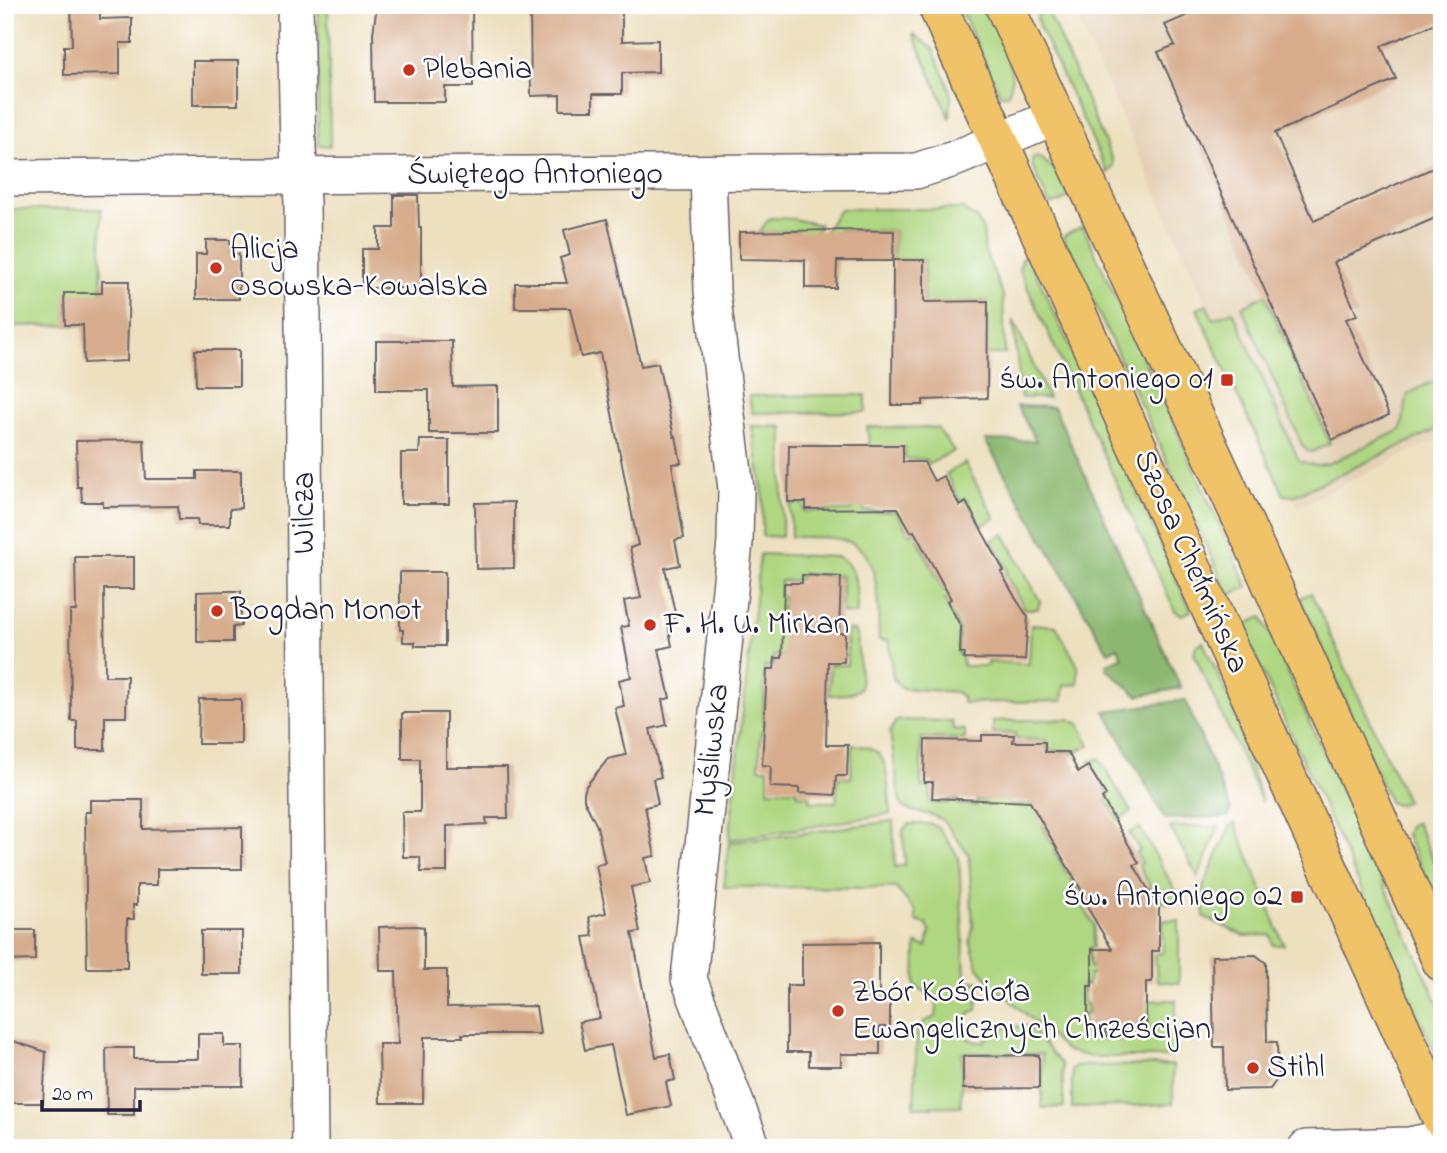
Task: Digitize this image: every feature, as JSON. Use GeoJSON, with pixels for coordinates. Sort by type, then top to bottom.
{"type":"FeatureCollection","features":[{"type":"Feature","properties":{"kind":"main road","name":"Szosa Chełmińska"},"geometry":{"type":"LineString","coordinates":[[937,5],[1442,1119]]}},
{"type":"Feature","properties":{"kind":"main road","name":"Szosa Chełmińska"},"geometry":{"type":"LineString","coordinates":[[1004,5],[1254,545],[1442,962]]}},
{"type":"Feature","properties":{"kind":"street","name":"Wilcza"},"geometry":{"type":"LineString","coordinates":[[295,5],[300,176],[310,1148]]}},
{"type":"Feature","properties":{"kind":"street","name":"Świętego Antoniego"},"geometry":{"type":"LineString","coordinates":[[5,178],[916,171],[954,159],[1055,117]]}},
{"type":"Feature","properties":{"kind":"street","name":"Myśliwska"},"geometry":{"type":"LineString","coordinates":[[708,174],[712,290],[736,489],[735,542],[688,979],[753,1148]]}},
{"type":"Feature","properties":{"kind":"street"},"geometry":{"type":"LineString","coordinates":[[1306,1148],[1409,1145],[1442,1138]]}},
{"type":"Feature","properties":{"kind":"shaded area"},"geometry":{"type":"Polygon","coordinates":[[[1071,5],[1442,5],[1442,437],[1298,506],[1071,5]]]}},
{"type":"Feature","properties":{"kind":"green space"},"geometry":{"type":"Polygon","coordinates":[[[318,5],[328,5],[330,146],[318,145],[318,5]]]}},
{"type":"Feature","properties":{"kind":"green space"},"geometry":{"type":"Polygon","coordinates":[[[959,5],[984,5],[1009,63],[1011,86],[1007,94],[999,94],[959,5]]]}},
{"type":"Feature","properties":{"kind":"green space"},"geometry":{"type":"Polygon","coordinates":[[[1041,5],[1045,5],[1113,161],[1113,167],[1108,173],[1039,26],[1037,18],[1041,5]]]}},
{"type":"Feature","properties":{"kind":"green space"},"geometry":{"type":"Polygon","coordinates":[[[913,33],[933,49],[951,92],[950,119],[913,33]]]}},
{"type":"Feature","properties":{"kind":"green space"},"geometry":{"type":"Polygon","coordinates":[[[1039,157],[1057,171],[1071,195],[1061,202],[1049,204],[1032,165],[1032,158],[1039,157]]]}},
{"type":"Feature","properties":{"kind":"green space"},"geometry":{"type":"Polygon","coordinates":[[[5,209],[101,209],[102,325],[5,326],[5,209]]]}},
{"type":"Feature","properties":{"kind":"green space"},"geometry":{"type":"Polygon","coordinates":[[[840,209],[962,209],[977,219],[983,230],[985,252],[1003,295],[1005,354],[987,354],[987,301],[924,303],[924,260],[893,260],[894,231],[838,230],[805,259],[840,209]]]}},
{"type":"Feature","properties":{"kind":"green space"},"geometry":{"type":"Polygon","coordinates":[[[770,218],[793,219],[820,225],[798,260],[797,231],[759,232],[770,218]]]}},
{"type":"Feature","properties":{"kind":"green space"},"geometry":{"type":"Polygon","coordinates":[[[1083,226],[1248,587],[1229,595],[1063,236],[1083,226]]]}},
{"type":"Feature","properties":{"kind":"green space"},"geometry":{"type":"Polygon","coordinates":[[[1023,257],[1029,258],[1191,611],[1182,615],[1175,611],[1019,269],[1023,257]]]}},
{"type":"Feature","properties":{"kind":"green space"},"geometry":{"type":"Polygon","coordinates":[[[1265,295],[1330,443],[1312,452],[1302,445],[1242,307],[1265,295]]]}},
{"type":"Feature","properties":{"kind":"green space"},"geometry":{"type":"Polygon","coordinates":[[[1207,305],[1213,319],[1233,311],[1299,461],[1314,465],[1327,464],[1401,430],[1408,394],[1442,377],[1442,427],[1293,496],[1284,495],[1197,309],[1207,305]]]}},
{"type":"Feature","properties":{"kind":"green space"},"geometry":{"type":"Polygon","coordinates":[[[1013,319],[1048,398],[1021,398],[1013,319]]]}},
{"type":"Feature","properties":{"kind":"green space"},"geometry":{"type":"Polygon","coordinates":[[[866,395],[866,412],[752,413],[749,396],[866,395]]]}},
{"type":"Feature","properties":{"kind":"green space"},"geometry":{"type":"Polygon","coordinates":[[[1017,406],[1054,407],[1181,688],[1138,696],[1107,669],[1107,664],[1122,658],[1118,647],[1108,652],[985,440],[1036,441],[1017,406]]]}},
{"type":"Feature","properties":{"kind":"green space"},"geometry":{"type":"Polygon","coordinates":[[[752,426],[783,427],[782,537],[762,536],[763,494],[752,426]]]}},
{"type":"Feature","properties":{"kind":"green space"},"geometry":{"type":"Polygon","coordinates":[[[867,427],[937,428],[954,451],[929,464],[926,459],[905,459],[905,447],[870,449],[867,427]]]}},
{"type":"Feature","properties":{"kind":"green space"},"geometry":{"type":"Polygon","coordinates":[[[965,463],[995,518],[981,526],[967,500],[960,501],[946,474],[965,463]]]}},
{"type":"Feature","properties":{"kind":"green space"},"geometry":{"type":"Polygon","coordinates":[[[790,504],[803,504],[804,511],[852,511],[852,505],[863,505],[864,511],[897,512],[909,534],[919,530],[921,534],[917,538],[944,591],[950,590],[952,596],[944,600],[959,628],[958,654],[962,655],[963,666],[988,666],[988,662],[1029,664],[1031,624],[1056,626],[1078,666],[1078,684],[1064,685],[1062,701],[963,703],[962,697],[956,692],[901,688],[893,678],[889,641],[879,640],[876,583],[867,557],[858,547],[846,541],[791,537],[790,504]]]}},
{"type":"Feature","properties":{"kind":"green space"},"geometry":{"type":"Polygon","coordinates":[[[1004,534],[1040,601],[1038,609],[1025,609],[1005,573],[1008,571],[992,540],[1004,534]]]}},
{"type":"Feature","properties":{"kind":"green space"},"geometry":{"type":"Polygon","coordinates":[[[760,554],[838,557],[850,567],[857,597],[857,614],[842,613],[842,576],[801,574],[800,580],[781,581],[780,596],[783,597],[784,606],[780,624],[782,633],[788,633],[783,656],[773,656],[773,666],[765,666],[763,724],[770,724],[770,731],[761,732],[759,768],[768,768],[768,790],[797,790],[798,795],[810,796],[811,802],[836,802],[838,778],[851,778],[852,745],[862,746],[876,751],[883,761],[890,814],[729,840],[760,554]]]}},
{"type":"Feature","properties":{"kind":"green space"},"geometry":{"type":"Polygon","coordinates":[[[1311,593],[1407,801],[1400,804],[1390,803],[1300,598],[1311,593]]]}},
{"type":"Feature","properties":{"kind":"green space"},"geometry":{"type":"Polygon","coordinates":[[[1262,617],[1442,1012],[1442,1067],[1242,626],[1262,617]]]}},
{"type":"Feature","properties":{"kind":"green space"},"geometry":{"type":"Polygon","coordinates":[[[847,630],[855,631],[857,635],[861,686],[851,693],[829,695],[830,664],[847,665],[847,630]]]}},
{"type":"Feature","properties":{"kind":"green space"},"geometry":{"type":"Polygon","coordinates":[[[1203,642],[1231,703],[1262,802],[1194,654],[1196,646],[1203,642]]]}},
{"type":"Feature","properties":{"kind":"green space"},"geometry":{"type":"Polygon","coordinates":[[[1185,700],[1231,809],[1228,817],[1165,819],[1105,711],[1185,700]]]}},
{"type":"Feature","properties":{"kind":"green space"},"geometry":{"type":"Polygon","coordinates":[[[1069,719],[1079,724],[1090,745],[1072,754],[1070,751],[1047,750],[1047,740],[1016,739],[1015,733],[993,733],[993,721],[1069,719]]]}},
{"type":"Feature","properties":{"kind":"green space"},"geometry":{"type":"Polygon","coordinates":[[[896,721],[952,721],[953,729],[965,730],[965,739],[921,738],[921,786],[930,787],[930,803],[958,800],[958,804],[976,806],[976,801],[986,800],[987,792],[1007,799],[1008,804],[1038,805],[1048,822],[1043,826],[1052,844],[1058,842],[1059,846],[1054,849],[1067,874],[1075,870],[1077,874],[1071,878],[1079,891],[1076,894],[1094,925],[1093,947],[1089,948],[1090,967],[1096,967],[1096,973],[1089,975],[1088,985],[1083,985],[1084,1004],[1087,1004],[1087,1013],[1084,1014],[1085,1031],[1104,1032],[1104,1039],[1148,1040],[1149,1001],[1176,1000],[1175,1053],[1166,1057],[1091,1057],[1067,1051],[991,983],[978,967],[970,941],[973,927],[969,855],[943,820],[904,808],[900,802],[890,732],[896,721]]]}},
{"type":"Feature","properties":{"kind":"green space"},"geometry":{"type":"Polygon","coordinates":[[[1099,758],[1131,812],[1118,820],[1105,799],[1109,796],[1090,762],[1099,758]]]}},
{"type":"Feature","properties":{"kind":"green space"},"geometry":{"type":"Polygon","coordinates":[[[893,821],[895,867],[905,865],[903,830],[909,824],[931,824],[939,828],[959,858],[965,976],[969,981],[979,982],[977,1010],[971,1012],[963,1023],[967,1038],[983,1042],[1000,1029],[1029,1026],[1062,1065],[1064,1107],[1042,1108],[1042,1054],[962,1053],[961,1106],[914,1107],[917,1030],[925,1021],[936,1017],[937,1007],[935,997],[915,986],[916,944],[927,947],[930,931],[926,924],[916,921],[916,912],[896,888],[724,887],[729,843],[893,821]]]}},
{"type":"Feature","properties":{"kind":"green space"},"geometry":{"type":"Polygon","coordinates":[[[1416,822],[1442,879],[1442,911],[1406,835],[1409,826],[1416,822]]]}},
{"type":"Feature","properties":{"kind":"green space"},"geometry":{"type":"Polygon","coordinates":[[[1235,823],[1284,945],[1273,945],[1271,935],[1244,936],[1204,917],[1203,888],[1230,826],[1235,823]]]}},
{"type":"Feature","properties":{"kind":"green space"},"geometry":{"type":"Polygon","coordinates":[[[1219,826],[1198,877],[1170,827],[1219,826]]]}},
{"type":"Feature","properties":{"kind":"green space"},"geometry":{"type":"Polygon","coordinates":[[[1140,828],[1178,895],[1178,903],[1161,902],[1139,866],[1142,863],[1136,853],[1140,850],[1129,833],[1140,828]]]}},
{"type":"Feature","properties":{"kind":"green space"},"geometry":{"type":"Polygon","coordinates":[[[1163,920],[1179,921],[1179,983],[1157,981],[1155,954],[1163,953],[1163,920]]]}},
{"type":"Feature","properties":{"kind":"green space"},"geometry":{"type":"Polygon","coordinates":[[[1173,1065],[1173,1104],[1072,1108],[1072,1069],[1076,1066],[1173,1065]]]}},
{"type":"Feature","properties":{"kind":"building"},"geometry":{"type":"Polygon","coordinates":[[[71,5],[100,5],[100,19],[132,18],[132,43],[120,43],[120,74],[64,75],[64,46],[72,46],[71,5]]]}},
{"type":"Feature","properties":{"kind":"building"},"geometry":{"type":"Polygon","coordinates":[[[377,5],[468,5],[468,8],[472,8],[473,87],[445,87],[445,102],[374,102],[373,33],[377,5]]]}},
{"type":"Feature","properties":{"kind":"building"},"geometry":{"type":"Polygon","coordinates":[[[530,5],[622,5],[622,41],[658,40],[658,72],[622,73],[622,94],[593,94],[593,110],[560,110],[560,95],[531,96],[530,5]]]}},
{"type":"Feature","properties":{"kind":"building"},"geometry":{"type":"Polygon","coordinates":[[[1211,5],[1442,5],[1442,21],[1381,46],[1396,79],[1275,133],[1314,221],[1442,164],[1442,215],[1334,262],[1357,315],[1346,319],[1389,415],[1332,440],[1158,52],[1175,45],[1165,25],[1211,5]]]}},
{"type":"Feature","properties":{"kind":"building"},"geometry":{"type":"Polygon","coordinates":[[[193,61],[238,61],[238,105],[193,105],[193,61]]]}},
{"type":"Feature","properties":{"kind":"building"},"geometry":{"type":"Polygon","coordinates":[[[394,195],[418,195],[421,288],[362,288],[362,249],[378,249],[378,228],[394,228],[394,195]]]}},
{"type":"Feature","properties":{"kind":"building"},"geometry":{"type":"Polygon","coordinates":[[[607,219],[641,366],[658,363],[674,437],[676,436],[681,463],[672,464],[684,538],[675,540],[680,565],[665,568],[676,617],[667,619],[672,646],[659,649],[670,698],[662,700],[667,725],[650,729],[661,777],[653,779],[658,804],[645,807],[655,856],[645,858],[650,883],[631,887],[640,932],[632,933],[656,1057],[670,1054],[675,1080],[666,1082],[671,1106],[626,1115],[611,1045],[585,1050],[579,1022],[600,1018],[584,937],[593,936],[589,917],[606,913],[596,865],[605,863],[597,826],[584,800],[584,793],[586,786],[608,759],[626,755],[615,708],[624,706],[619,680],[631,677],[621,627],[629,626],[624,601],[641,598],[630,548],[638,545],[600,353],[581,357],[570,308],[515,308],[515,283],[567,283],[560,258],[570,255],[564,230],[607,219]]]}},
{"type":"Feature","properties":{"kind":"building"},"geometry":{"type":"Polygon","coordinates":[[[894,231],[893,260],[924,260],[924,302],[988,301],[987,398],[923,400],[923,405],[892,405],[893,261],[837,261],[836,288],[805,288],[805,260],[739,259],[739,232],[894,231]]]}},
{"type":"Feature","properties":{"kind":"building"},"geometry":{"type":"Polygon","coordinates":[[[206,240],[230,240],[231,254],[239,254],[239,299],[196,299],[196,254],[206,254],[206,240]]]}},
{"type":"Feature","properties":{"kind":"building"},"geometry":{"type":"Polygon","coordinates":[[[102,281],[129,281],[127,361],[84,363],[83,325],[65,325],[64,293],[102,293],[102,281]]]}},
{"type":"Feature","properties":{"kind":"building"},"geometry":{"type":"Polygon","coordinates":[[[376,341],[452,341],[453,387],[498,386],[498,433],[429,433],[429,390],[376,390],[376,341]]]}},
{"type":"Feature","properties":{"kind":"building"},"geometry":{"type":"Polygon","coordinates":[[[195,350],[239,350],[239,386],[196,386],[195,350]]]}},
{"type":"Feature","properties":{"kind":"building"},"geometry":{"type":"Polygon","coordinates":[[[144,440],[146,479],[197,479],[197,471],[241,471],[241,508],[230,509],[230,525],[198,525],[197,519],[179,519],[178,506],[103,507],[103,502],[82,502],[81,487],[77,487],[76,441],[144,440]]]}},
{"type":"Feature","properties":{"kind":"building"},"geometry":{"type":"Polygon","coordinates":[[[420,440],[449,440],[449,504],[401,504],[401,453],[419,453],[420,440]]]}},
{"type":"Feature","properties":{"kind":"building"},"geometry":{"type":"Polygon","coordinates":[[[789,445],[903,445],[903,462],[924,462],[934,481],[943,476],[960,506],[966,502],[1004,571],[1001,572],[1028,617],[1025,660],[964,659],[965,653],[960,653],[961,627],[947,601],[951,599],[914,531],[911,532],[898,508],[806,509],[806,502],[788,502],[789,445]]]}},
{"type":"Feature","properties":{"kind":"building"},"geometry":{"type":"Polygon","coordinates":[[[514,502],[514,568],[476,569],[475,503],[514,502]]]}},
{"type":"Feature","properties":{"kind":"building"},"geometry":{"type":"Polygon","coordinates":[[[75,557],[134,557],[134,589],[104,589],[105,676],[127,676],[126,717],[105,717],[105,750],[77,750],[77,721],[71,721],[70,611],[76,611],[75,557]]]}},
{"type":"Feature","properties":{"kind":"building"},"geometry":{"type":"Polygon","coordinates":[[[400,572],[445,572],[445,646],[415,646],[415,642],[403,642],[403,630],[400,630],[400,572]]]}},
{"type":"Feature","properties":{"kind":"building"},"geometry":{"type":"Polygon","coordinates":[[[802,575],[841,577],[839,633],[845,633],[844,662],[828,662],[826,745],[848,745],[847,776],[836,776],[835,795],[799,793],[799,788],[770,787],[771,766],[762,765],[767,669],[774,669],[775,658],[782,658],[784,583],[802,583],[802,575]]]}},
{"type":"Feature","properties":{"kind":"building"},"geometry":{"type":"Polygon","coordinates":[[[241,591],[241,626],[233,627],[233,642],[197,642],[197,592],[241,591]]]}},
{"type":"Feature","properties":{"kind":"building"},"geometry":{"type":"Polygon","coordinates":[[[199,699],[241,699],[241,744],[198,744],[199,699]]]}},
{"type":"Feature","properties":{"kind":"building"},"geometry":{"type":"Polygon","coordinates":[[[402,713],[446,713],[446,767],[507,767],[508,818],[486,818],[487,824],[447,826],[447,872],[421,872],[420,857],[403,857],[402,812],[420,812],[420,759],[402,759],[402,713]]]}},
{"type":"Feature","properties":{"kind":"building"},"geometry":{"type":"Polygon","coordinates":[[[982,735],[1014,735],[1013,742],[1045,742],[1045,752],[1068,752],[1078,772],[1088,766],[1106,795],[1102,798],[1139,863],[1134,865],[1159,908],[1159,951],[1152,951],[1152,982],[1146,982],[1146,1036],[1106,1036],[1106,1027],[1088,1027],[1092,949],[1112,949],[1030,802],[932,798],[933,782],[924,782],[925,740],[982,741],[982,735]]]}},
{"type":"Feature","properties":{"kind":"building"},"geometry":{"type":"Polygon","coordinates":[[[90,800],[143,800],[143,829],[242,827],[242,869],[157,869],[157,885],[137,885],[137,905],[133,905],[134,919],[127,919],[127,968],[87,968],[85,812],[90,812],[90,800]]]}},
{"type":"Feature","properties":{"kind":"building"},"geometry":{"type":"Polygon","coordinates":[[[379,927],[424,927],[424,970],[447,970],[447,1007],[536,1006],[540,1034],[424,1037],[423,1103],[380,1103],[379,1044],[398,1044],[396,971],[380,971],[379,927]]]}},
{"type":"Feature","properties":{"kind":"building"},"geometry":{"type":"Polygon","coordinates":[[[5,930],[35,930],[35,960],[5,961],[5,930]]]}},
{"type":"Feature","properties":{"kind":"building"},"geometry":{"type":"Polygon","coordinates":[[[201,931],[242,931],[242,974],[201,974],[201,931]]]}},
{"type":"Feature","properties":{"kind":"building","name":"Zbór Kościoła Ewangelicznych Chrześcijan"},"geometry":{"type":"Polygon","coordinates":[[[879,942],[879,994],[890,994],[890,1027],[880,1027],[880,1054],[841,1054],[841,1066],[809,1066],[809,1052],[787,1052],[787,985],[802,985],[802,943],[879,942]]]}},
{"type":"Feature","properties":{"kind":"building"},"geometry":{"type":"Polygon","coordinates":[[[1256,955],[1266,963],[1267,1042],[1277,1042],[1278,1078],[1270,1089],[1225,1090],[1224,1047],[1214,1047],[1212,956],[1256,955]]]}},
{"type":"Feature","properties":{"kind":"building"},"geometry":{"type":"Polygon","coordinates":[[[198,1034],[224,1034],[224,1046],[243,1046],[243,1086],[134,1086],[134,1115],[107,1115],[106,1048],[134,1048],[134,1059],[198,1059],[198,1034]]]}},
{"type":"Feature","properties":{"kind":"building"},"geometry":{"type":"Polygon","coordinates":[[[10,1040],[46,1052],[43,1103],[9,1103],[9,1094],[5,1094],[5,1051],[10,1051],[10,1040]]]}},
{"type":"Feature","properties":{"kind":"building"},"geometry":{"type":"Polygon","coordinates":[[[1039,1055],[1039,1088],[963,1089],[963,1056],[1039,1055]]]}},
{"type":"Feature","properties":{"kind":"place","name":"Plebania"},"geometry":{"type":"Point","coordinates":[409,70]}},
{"type":"Feature","properties":{"kind":"place","name":"Alicja Osowska-Kowalska"},"geometry":{"type":"Point","coordinates":[216,268]}},
{"type":"Feature","properties":{"kind":"place","name":"św. Antoniego 01"},"geometry":{"type":"Point","coordinates":[1227,380]}},
{"type":"Feature","properties":{"kind":"place","name":"Bogdan Monot"},"geometry":{"type":"Point","coordinates":[217,611]}},
{"type":"Feature","properties":{"kind":"place","name":"F. H. U. Mirkan"},"geometry":{"type":"Point","coordinates":[650,625]}},
{"type":"Feature","properties":{"kind":"place","name":"św. Antoniego 02"},"geometry":{"type":"Point","coordinates":[1297,897]}},
{"type":"Feature","properties":{"kind":"place","name":"Zbór Kościoła Ewangelicznych Chrześcijan"},"geometry":{"type":"Point","coordinates":[838,1011]}},
{"type":"Feature","properties":{"kind":"place","name":"Stihl"},"geometry":{"type":"Point","coordinates":[1253,1068]}}]}
